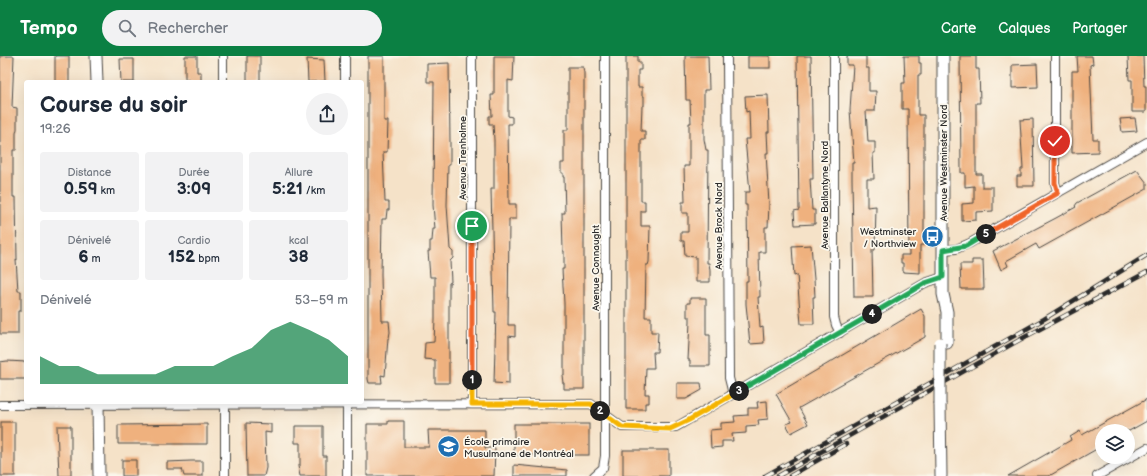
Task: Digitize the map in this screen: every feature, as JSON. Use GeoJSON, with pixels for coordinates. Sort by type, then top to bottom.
{"type":"FeatureCollection","features":[{"type":"Feature","properties":{"kind":"street"},"geometry":{"type":"LineString","coordinates":[[96,56],[97,80]]}},
{"type":"Feature","properties":{"kind":"street"},"geometry":{"type":"LineString","coordinates":[[223,56],[223,80]]}},
{"type":"Feature","properties":{"kind":"street"},"geometry":{"type":"LineString","coordinates":[[345,56],[345,80]]}},
{"type":"Feature","properties":{"kind":"street","name":"Avenue Trenholme"},"geometry":{"type":"LineString","coordinates":[[472,56],[472,404]]}},
{"type":"Feature","properties":{"kind":"street","name":"Avenue Connaught"},"geometry":{"type":"LineString","coordinates":[[594,476],[601,471],[605,462],[605,56]]}},
{"type":"Feature","properties":{"kind":"street","name":"Avenue Brock Nord"},"geometry":{"type":"LineString","coordinates":[[727,56],[729,378],[733,394]]}},
{"type":"Feature","properties":{"kind":"street","name":"Avenue Ballantyne Nord"},"geometry":{"type":"LineString","coordinates":[[834,56],[834,317],[840,333]]}},
{"type":"Feature","properties":{"kind":"street","name":"Avenue Westminster Nord"},"geometry":{"type":"LineString","coordinates":[[941,476],[944,404],[944,343],[947,312],[943,294],[943,56]]}},
{"type":"Feature","properties":{"kind":"street"},"geometry":{"type":"LineString","coordinates":[[1055,56],[1055,183],[1058,193]]}},
{"type":"Feature","properties":{"kind":"street"},"geometry":{"type":"LineString","coordinates":[[943,250],[966,246],[1147,142]]}},
{"type":"Feature","properties":{"kind":"street"},"geometry":{"type":"LineString","coordinates":[[364,403],[591,404],[605,416],[622,427],[673,428],[925,283],[943,277]]}},
{"type":"Feature","properties":{"kind":"street"},"geometry":{"type":"LineString","coordinates":[[0,405],[49,404]]}},
{"type":"Feature","properties":{"kind":"street"},"geometry":{"type":"LineString","coordinates":[[98,404],[99,476]]}},
{"type":"Feature","properties":{"kind":"street"},"geometry":{"type":"LineString","coordinates":[[225,404],[225,476]]}},
{"type":"Feature","properties":{"kind":"street"},"geometry":{"type":"LineString","coordinates":[[347,404],[347,476]]}},
{"type":"Feature","properties":{"kind":"street","name":"Avenue Westminster Nord"},"geometry":{"type":"LineString","coordinates":[[944,404],[948,476]]}},
{"type":"Feature","properties":{"kind":"street"},"geometry":{"type":"LineString","coordinates":[[1097,476],[1147,448]]}},
{"type":"Feature","properties":{"kind":"building"},"geometry":{"type":"Polygon","coordinates":[[[0,56],[14,56],[12,107],[17,108],[17,129],[16,150],[13,150],[13,197],[16,197],[17,260],[16,259],[18,291],[21,291],[21,311],[18,311],[18,334],[0,334],[0,56]]]}},
{"type":"Feature","properties":{"kind":"building"},"geometry":{"type":"Polygon","coordinates":[[[55,56],[69,56],[69,80],[55,80],[55,56]]]}},
{"type":"Feature","properties":{"kind":"building"},"geometry":{"type":"Polygon","coordinates":[[[185,56],[197,56],[197,72],[201,72],[201,80],[185,79],[185,56]]]}},
{"type":"Feature","properties":{"kind":"building"},"geometry":{"type":"Polygon","coordinates":[[[247,56],[260,56],[260,80],[247,80],[247,56]]]}},
{"type":"Feature","properties":{"kind":"building"},"geometry":{"type":"Polygon","coordinates":[[[368,56],[384,56],[384,121],[388,121],[387,152],[383,152],[385,202],[389,202],[389,210],[387,210],[386,219],[382,219],[381,274],[382,321],[389,321],[390,332],[388,338],[385,376],[381,375],[382,383],[369,383],[368,379],[368,56]]]}},
{"type":"Feature","properties":{"kind":"building"},"geometry":{"type":"Polygon","coordinates":[[[494,56],[514,56],[513,81],[508,80],[508,116],[512,117],[512,124],[508,124],[509,204],[516,204],[516,219],[509,219],[508,325],[515,325],[515,337],[509,336],[509,384],[494,383],[496,312],[494,312],[491,189],[494,189],[494,140],[493,124],[489,124],[489,116],[492,116],[491,95],[494,95],[494,56]]]}},
{"type":"Feature","properties":{"kind":"building"},"geometry":{"type":"Polygon","coordinates":[[[626,56],[638,56],[638,62],[641,62],[641,70],[638,70],[638,87],[642,87],[642,96],[644,96],[641,131],[645,131],[645,140],[641,140],[641,201],[645,201],[645,211],[641,211],[641,226],[650,226],[649,262],[648,265],[646,265],[645,317],[651,317],[651,332],[658,332],[657,352],[653,352],[654,368],[646,368],[645,394],[649,394],[649,403],[645,403],[645,409],[626,409],[626,56]]]}},
{"type":"Feature","properties":{"kind":"building"},"geometry":{"type":"Polygon","coordinates":[[[685,56],[708,56],[709,90],[704,90],[704,139],[706,150],[708,150],[707,263],[709,263],[710,282],[696,282],[696,257],[685,256],[684,241],[681,241],[681,232],[688,232],[688,213],[682,213],[682,202],[685,202],[684,166],[689,166],[689,123],[691,123],[690,100],[686,100],[685,56]]]}},
{"type":"Feature","properties":{"kind":"building"},"geometry":{"type":"Polygon","coordinates":[[[748,56],[770,56],[770,68],[748,68],[748,56]]]}},
{"type":"Feature","properties":{"kind":"building"},"geometry":{"type":"Polygon","coordinates":[[[797,56],[811,56],[813,179],[810,179],[812,210],[815,210],[815,224],[795,225],[794,211],[799,210],[797,56]]]}},
{"type":"Feature","properties":{"kind":"building"},"geometry":{"type":"Polygon","coordinates":[[[847,56],[866,56],[866,68],[869,68],[869,91],[876,91],[875,111],[866,111],[868,142],[875,142],[875,153],[873,153],[874,179],[867,179],[867,207],[876,206],[875,250],[872,250],[873,297],[854,297],[852,163],[854,163],[850,110],[853,65],[847,65],[847,56]]]}},
{"type":"Feature","properties":{"kind":"building"},"geometry":{"type":"Polygon","coordinates":[[[904,56],[919,56],[919,63],[921,63],[921,75],[918,75],[918,115],[924,115],[924,245],[920,245],[920,273],[903,272],[903,263],[901,263],[901,255],[909,255],[908,109],[902,109],[902,83],[905,83],[904,56]]]}},
{"type":"Feature","properties":{"kind":"building"},"geometry":{"type":"Polygon","coordinates":[[[960,56],[976,56],[976,69],[979,69],[980,103],[976,103],[976,174],[982,174],[982,187],[993,187],[993,211],[976,212],[976,220],[962,221],[962,204],[974,203],[974,186],[965,187],[965,173],[961,173],[960,56]]]}},
{"type":"Feature","properties":{"kind":"building"},"geometry":{"type":"Polygon","coordinates":[[[1077,56],[1092,56],[1093,64],[1090,65],[1093,139],[1098,139],[1098,152],[1072,153],[1072,71],[1078,71],[1077,56]]]}},
{"type":"Feature","properties":{"kind":"building"},"geometry":{"type":"Polygon","coordinates":[[[1128,56],[1143,56],[1144,86],[1146,86],[1146,112],[1132,112],[1132,80],[1129,80],[1128,56]]]}},
{"type":"Feature","properties":{"kind":"building"},"geometry":{"type":"Polygon","coordinates":[[[120,59],[134,59],[134,80],[121,80],[120,59]]]}},
{"type":"Feature","properties":{"kind":"building"},"geometry":{"type":"Polygon","coordinates":[[[307,59],[324,60],[325,80],[308,80],[307,59]]]}},
{"type":"Feature","properties":{"kind":"building"},"geometry":{"type":"Polygon","coordinates":[[[449,63],[450,165],[448,165],[447,205],[450,249],[453,252],[453,258],[450,261],[451,282],[449,283],[449,383],[435,383],[435,360],[424,359],[425,343],[434,342],[435,320],[435,277],[430,277],[428,251],[430,251],[430,241],[432,241],[433,229],[435,229],[433,205],[434,82],[427,82],[427,64],[449,63]]]}},
{"type":"Feature","properties":{"kind":"building"},"geometry":{"type":"Polygon","coordinates":[[[1037,64],[1038,87],[1012,88],[1012,65],[1037,64]]]}},
{"type":"Feature","properties":{"kind":"building"},"geometry":{"type":"Polygon","coordinates":[[[568,67],[583,67],[584,73],[584,389],[564,389],[562,375],[564,375],[564,303],[562,269],[564,269],[564,251],[562,213],[565,213],[564,177],[563,173],[561,173],[561,163],[564,163],[564,130],[568,130],[568,67]]]}},
{"type":"Feature","properties":{"kind":"building"},"geometry":{"type":"Polygon","coordinates":[[[768,95],[769,132],[767,132],[768,153],[766,153],[769,204],[768,227],[765,227],[765,252],[759,252],[760,297],[758,297],[760,328],[763,327],[764,343],[750,344],[746,304],[746,281],[748,281],[747,205],[745,205],[745,192],[750,192],[745,139],[750,139],[749,111],[746,112],[745,96],[768,95]]]}},
{"type":"Feature","properties":{"kind":"building"},"geometry":{"type":"Polygon","coordinates":[[[1135,118],[1137,131],[1122,132],[1120,119],[1135,118]]]}},
{"type":"Feature","properties":{"kind":"building"},"geometry":{"type":"Polygon","coordinates":[[[1033,119],[1034,186],[1017,186],[1017,176],[1021,176],[1021,169],[1023,169],[1020,120],[1033,119]]]}},
{"type":"Feature","properties":{"kind":"building"},"geometry":{"type":"Polygon","coordinates":[[[1137,170],[1147,183],[1147,189],[1039,249],[1036,244],[1006,261],[1008,266],[1001,270],[993,251],[1076,207],[1075,206],[1077,203],[1137,170]]]}},
{"type":"Feature","properties":{"kind":"building"},"geometry":{"type":"Polygon","coordinates":[[[811,245],[815,297],[813,297],[814,324],[801,324],[797,275],[794,276],[792,246],[811,245]]]}},
{"type":"Feature","properties":{"kind":"building"},"geometry":{"type":"Polygon","coordinates":[[[972,260],[983,260],[984,289],[961,289],[960,264],[972,264],[972,260]]]}},
{"type":"Feature","properties":{"kind":"building"},"geometry":{"type":"Polygon","coordinates":[[[690,298],[706,298],[706,335],[710,335],[710,366],[690,366],[690,360],[688,360],[690,317],[687,317],[687,303],[690,303],[690,298]]]}},
{"type":"Feature","properties":{"kind":"building"},"geometry":{"type":"Polygon","coordinates":[[[921,309],[925,316],[925,337],[799,408],[808,424],[791,433],[786,424],[792,422],[776,394],[921,309]]]}},
{"type":"Feature","properties":{"kind":"building"},"geometry":{"type":"Polygon","coordinates":[[[0,362],[24,362],[24,379],[0,379],[0,362]]]}},
{"type":"Feature","properties":{"kind":"building"},"geometry":{"type":"Polygon","coordinates":[[[677,383],[701,383],[702,390],[686,399],[677,399],[677,383]]]}},
{"type":"Feature","properties":{"kind":"building"},"geometry":{"type":"Polygon","coordinates":[[[1147,399],[1147,421],[1135,428],[1135,424],[1102,424],[1147,399]]]}},
{"type":"Feature","properties":{"kind":"building"},"geometry":{"type":"Polygon","coordinates":[[[767,401],[768,419],[758,420],[759,425],[746,426],[746,433],[732,434],[733,441],[722,441],[722,447],[711,448],[710,430],[721,429],[721,423],[735,422],[734,416],[748,415],[748,408],[758,408],[757,402],[767,401]]]}},
{"type":"Feature","properties":{"kind":"building","name":"École primaire Musulmane de Montréal"},"geometry":{"type":"Polygon","coordinates":[[[388,421],[404,421],[404,447],[429,447],[428,430],[485,430],[485,448],[495,448],[494,476],[367,476],[367,424],[388,424],[388,421]]]}},
{"type":"Feature","properties":{"kind":"building"},"geometry":{"type":"Polygon","coordinates":[[[1,422],[15,422],[15,476],[1,476],[1,422]]]}},
{"type":"Feature","properties":{"kind":"building"},"geometry":{"type":"Polygon","coordinates":[[[246,423],[271,424],[271,433],[265,432],[266,468],[264,476],[247,476],[246,423]]]}},
{"type":"Feature","properties":{"kind":"building"},"geometry":{"type":"Polygon","coordinates":[[[207,424],[207,444],[118,444],[118,425],[207,424]]]}},
{"type":"Feature","properties":{"kind":"building"},"geometry":{"type":"Polygon","coordinates":[[[514,424],[589,424],[589,455],[514,455],[514,424]]]}},
{"type":"Feature","properties":{"kind":"building"},"geometry":{"type":"Polygon","coordinates":[[[57,426],[71,426],[71,476],[59,476],[57,426]]]}},
{"type":"Feature","properties":{"kind":"building"},"geometry":{"type":"Polygon","coordinates":[[[295,426],[323,426],[323,456],[326,456],[326,476],[300,476],[298,466],[300,466],[300,443],[295,443],[295,426]]]}},
{"type":"Feature","properties":{"kind":"building"},"geometry":{"type":"Polygon","coordinates":[[[1095,428],[1095,450],[1049,476],[1008,476],[1071,440],[1070,437],[1080,431],[1082,435],[1095,428]]]}},
{"type":"Feature","properties":{"kind":"building"},"geometry":{"type":"Polygon","coordinates":[[[623,450],[669,450],[669,476],[623,476],[623,450]]]}},
{"type":"Feature","properties":{"kind":"building"},"geometry":{"type":"Polygon","coordinates":[[[122,460],[136,460],[136,476],[122,476],[122,460]]]}},
{"type":"Feature","properties":{"kind":"building"},"geometry":{"type":"Polygon","coordinates":[[[203,461],[203,476],[184,476],[182,469],[167,469],[167,462],[203,461]]]}},
{"type":"Feature","properties":{"kind":"building"},"geometry":{"type":"Polygon","coordinates":[[[514,465],[567,470],[567,476],[514,476],[514,465]]]}},
{"type":"Feature","properties":{"kind":"railway"},"geometry":{"type":"LineString","coordinates":[[765,476],[1044,319],[1147,255]]}},
{"type":"Feature","properties":{"kind":"railway"},"geometry":{"type":"LineString","coordinates":[[778,476],[1023,338],[1147,272]]}},
{"type":"Feature","properties":{"kind":"railway"},"geometry":{"type":"LineString","coordinates":[[790,476],[846,444]]}},
{"type":"Feature","properties":{"kind":"place","name":"Westminster / Northview"},"geometry":{"type":"Point","coordinates":[932,237]}},
{"type":"Feature","properties":{"kind":"place","name":"École primaire Musulmane de Montréal"},"geometry":{"type":"Point","coordinates":[449,447]}},
{"type":"Feature","properties":{"kind":"route"},"geometry":{"type":"LineString","coordinates":[[472,226],[472,404],[591,404],[605,416],[622,427],[670,429],[689,420],[925,283],[936,278],[943,277],[943,250],[956,249],[966,246],[1058,193],[1055,183],[1055,141]]}}]}
